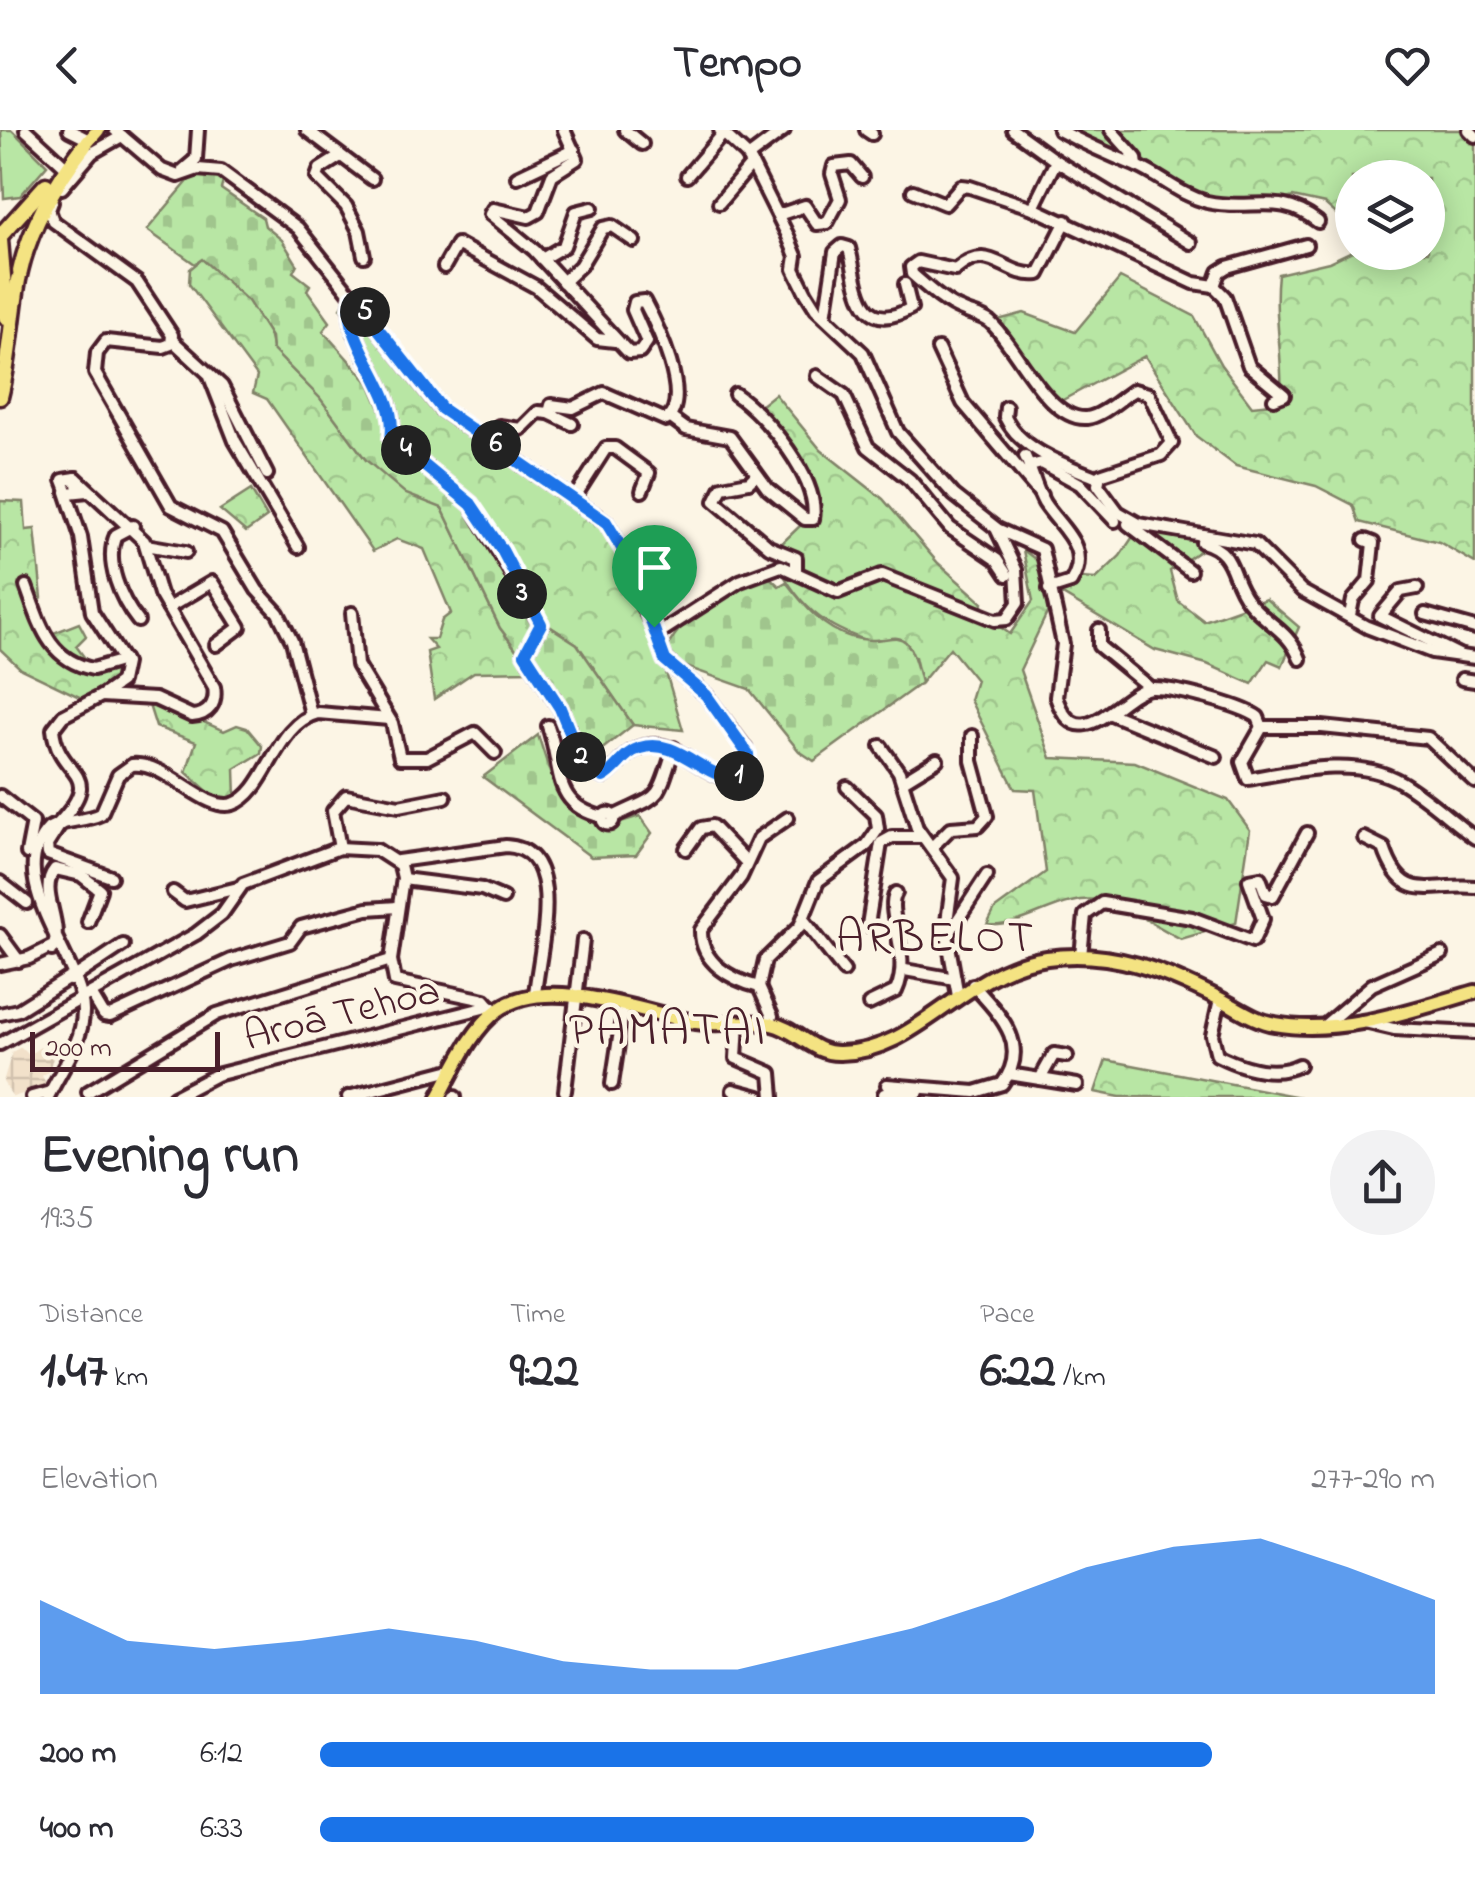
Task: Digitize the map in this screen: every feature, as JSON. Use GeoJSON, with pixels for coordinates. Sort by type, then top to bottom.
{"type":"FeatureCollection","features":[{"type":"Feature","properties":{"kind":"highway"},"geometry":{"type":"LineString","coordinates":[[0,395],[28,246],[48,199],[90,139]]}},
{"type":"Feature","properties":{"kind":"highway"},"geometry":{"type":"LineString","coordinates":[[0,395],[6,323],[0,239],[46,185]]}},
{"type":"Feature","properties":{"kind":"main road"},"geometry":{"type":"LineString","coordinates":[[46,185],[90,139]]}},
{"type":"Feature","properties":{"kind":"main road"},"geometry":{"type":"LineString","coordinates":[[439,1097],[493,1009],[535,996],[624,1005],[696,1022],[770,1024],[824,1052],[869,1051],[892,1044],[974,985],[1017,964],[1081,956],[1147,965],[1274,1024],[1363,1021],[1475,992]]}},
{"type":"Feature","properties":{"kind":"street"},"geometry":{"type":"LineString","coordinates":[[26,130],[65,166]]}},
{"type":"Feature","properties":{"kind":"street"},"geometry":{"type":"LineString","coordinates":[[69,130],[90,139]]}},
{"type":"Feature","properties":{"kind":"street"},"geometry":{"type":"LineString","coordinates":[[172,174],[194,162],[198,130]]}},
{"type":"Feature","properties":{"kind":"street"},"geometry":{"type":"LineString","coordinates":[[307,130],[339,158],[372,179]]}},
{"type":"Feature","properties":{"kind":"street"},"geometry":{"type":"LineString","coordinates":[[564,130],[577,159],[552,175],[534,216],[492,210],[492,218],[542,259],[614,341],[630,353],[645,348],[646,334],[633,305],[644,301],[674,375],[671,418]]}},
{"type":"Feature","properties":{"kind":"street"},"geometry":{"type":"LineString","coordinates":[[624,130],[642,144]]}},
{"type":"Feature","properties":{"kind":"street"},"geometry":{"type":"LineString","coordinates":[[719,202],[750,160],[784,130]]}},
{"type":"Feature","properties":{"kind":"street"},"geometry":{"type":"LineString","coordinates":[[1014,130],[1056,161],[1191,243]]}},
{"type":"Feature","properties":{"kind":"street"},"geometry":{"type":"LineString","coordinates":[[1060,130],[1108,157],[1137,166],[1183,193],[1209,202],[1253,206],[1278,201],[1302,208],[1318,222]]}},
{"type":"Feature","properties":{"kind":"street"},"geometry":{"type":"LineString","coordinates":[[1111,130],[1136,158],[1137,166]]}},
{"type":"Feature","properties":{"kind":"street"},"geometry":{"type":"LineString","coordinates":[[1469,130],[1475,136]]}},
{"type":"Feature","properties":{"kind":"street"},"geometry":{"type":"LineString","coordinates":[[687,176],[722,132],[750,160],[796,256],[794,269],[808,296],[863,353],[898,432],[974,513],[1042,549],[1063,644],[1056,690],[1061,708],[1086,724],[1111,714],[1150,688]]}},
{"type":"Feature","properties":{"kind":"street"},"geometry":{"type":"LineString","coordinates":[[298,547],[222,386],[172,340],[135,281],[49,216],[53,200],[92,152],[119,133],[172,174],[182,176],[212,167],[298,228],[353,297],[442,409],[606,522],[620,541],[665,660],[706,695],[750,758],[746,771],[736,778],[722,777],[674,748],[634,750],[603,777],[584,767],[553,694],[527,660],[526,648],[541,624],[502,550],[471,504],[391,438],[392,418],[381,386],[351,322],[353,297]]}},
{"type":"Feature","properties":{"kind":"street"},"geometry":{"type":"LineString","coordinates":[[517,176],[574,150]]}},
{"type":"Feature","properties":{"kind":"street"},"geometry":{"type":"LineString","coordinates":[[339,158],[320,169],[317,177],[346,206],[364,256]]}},
{"type":"Feature","properties":{"kind":"street"},"geometry":{"type":"LineString","coordinates":[[1034,208],[1056,161]]}},
{"type":"Feature","properties":{"kind":"street"},"geometry":{"type":"LineString","coordinates":[[778,214],[805,206],[817,224],[827,223],[840,199],[832,174],[834,166],[851,164],[862,177]]}},
{"type":"Feature","properties":{"kind":"street"},"geometry":{"type":"LineString","coordinates":[[913,192],[945,204],[961,186],[970,187],[1034,208],[1194,283],[1214,286],[1225,297],[1248,366],[1284,394],[1274,399]]}},
{"type":"Feature","properties":{"kind":"street"},"geometry":{"type":"LineString","coordinates":[[542,259],[564,246],[576,212],[592,208]]}},
{"type":"Feature","properties":{"kind":"street"},"geometry":{"type":"LineString","coordinates":[[1006,406],[1005,416],[1018,434],[1048,456],[1098,478],[1167,450],[1172,440],[1144,390],[1134,390],[1088,418],[1073,414],[1038,387],[986,318],[956,307],[912,274],[912,266],[918,262],[954,270],[969,258],[982,256],[1022,274],[1040,274],[1046,269],[1066,222]]}},
{"type":"Feature","properties":{"kind":"street"},"geometry":{"type":"LineString","coordinates":[[563,282],[580,266],[603,228],[612,226],[634,241]]}},
{"type":"Feature","properties":{"kind":"street"},"geometry":{"type":"LineString","coordinates":[[444,267],[457,244],[537,288],[597,339],[614,341]]}},
{"type":"Feature","properties":{"kind":"street"},"geometry":{"type":"LineString","coordinates":[[1214,286],[1219,272],[1226,268],[1306,244]]}},
{"type":"Feature","properties":{"kind":"street"},"geometry":{"type":"LineString","coordinates":[[825,316],[834,252],[842,246],[849,248],[857,292],[879,316],[892,318],[911,308],[905,284]]}},
{"type":"Feature","properties":{"kind":"street"},"geometry":{"type":"LineString","coordinates":[[172,340],[163,346],[111,340],[100,346],[95,373],[160,487],[179,512],[222,532],[257,590],[270,601],[292,642],[312,714]]}},
{"type":"Feature","properties":{"kind":"street"},"geometry":{"type":"LineString","coordinates":[[938,349],[963,403],[1067,528],[1079,562],[1071,582],[1049,588]]}},
{"type":"Feature","properties":{"kind":"street"},"geometry":{"type":"LineString","coordinates":[[817,376],[844,394],[868,448],[910,480],[960,536],[997,560],[1008,575]]}},
{"type":"Feature","properties":{"kind":"street"},"geometry":{"type":"LineString","coordinates":[[549,413],[551,406],[573,408],[604,393],[661,420],[671,418],[686,429],[724,433],[756,475],[798,514],[810,520],[814,517],[808,490],[788,450],[758,411],[735,394]]}},
{"type":"Feature","properties":{"kind":"street"},"geometry":{"type":"LineString","coordinates":[[499,426],[520,429],[538,412],[572,424]]}},
{"type":"Feature","properties":{"kind":"street"},"geometry":{"type":"LineString","coordinates":[[574,498],[606,448],[614,448],[649,474],[642,491]]}},
{"type":"Feature","properties":{"kind":"street"},"geometry":{"type":"LineString","coordinates":[[1041,494],[1027,461],[1042,463],[1080,484],[1116,517],[1190,570]]}},
{"type":"Feature","properties":{"kind":"street"},"geometry":{"type":"LineString","coordinates":[[756,475],[749,482],[722,487],[715,501],[760,540],[796,558],[796,571]]}},
{"type":"Feature","properties":{"kind":"street"},"geometry":{"type":"LineString","coordinates":[[1098,478],[1116,517],[1184,534],[1255,544],[1283,575],[1312,597],[1374,630],[1432,652],[1475,658]]}},
{"type":"Feature","properties":{"kind":"street"},"geometry":{"type":"LineString","coordinates":[[101,696],[156,699],[192,716],[210,709],[215,697],[212,682],[168,608],[146,545],[132,526],[94,493],[72,491],[92,612],[124,660],[124,678],[101,696],[63,716],[53,729],[81,789],[78,802],[47,845],[48,854],[111,877]]}},
{"type":"Feature","properties":{"kind":"street"},"geometry":{"type":"LineString","coordinates":[[960,536],[974,513]]}},
{"type":"Feature","properties":{"kind":"street"},"geometry":{"type":"LineString","coordinates":[[132,526],[116,535],[112,548],[119,590],[138,621]]}},
{"type":"Feature","properties":{"kind":"street"},"geometry":{"type":"LineString","coordinates":[[654,627],[664,630],[764,569],[781,566],[838,592],[882,575],[1002,620],[1015,611],[1018,586],[1016,570],[996,528]]}},
{"type":"Feature","properties":{"kind":"street"},"geometry":{"type":"LineString","coordinates":[[1184,534],[1225,552],[1248,601],[1288,636],[1300,659]]}},
{"type":"Feature","properties":{"kind":"street"},"geometry":{"type":"LineString","coordinates":[[1350,615],[1352,600],[1369,580],[1374,543],[1365,540]]}},
{"type":"Feature","properties":{"kind":"street"},"geometry":{"type":"LineString","coordinates":[[146,545],[186,552]]}},
{"type":"Feature","properties":{"kind":"street"},"geometry":{"type":"LineString","coordinates":[[168,608],[212,582],[240,627],[216,644]]}},
{"type":"Feature","properties":{"kind":"street"},"geometry":{"type":"LineString","coordinates":[[26,586],[46,640],[59,654],[93,670],[124,660]]}},
{"type":"Feature","properties":{"kind":"street"},"geometry":{"type":"LineString","coordinates":[[1417,588],[1401,591],[1380,616],[1457,650],[1461,657]]}},
{"type":"Feature","properties":{"kind":"street"},"geometry":{"type":"LineString","coordinates":[[352,614],[361,675],[389,718],[401,758],[427,758],[475,733],[495,753]]}},
{"type":"Feature","properties":{"kind":"street"},"geometry":{"type":"LineString","coordinates":[[1425,614],[1475,628]]}},
{"type":"Feature","properties":{"kind":"street"},"geometry":{"type":"LineString","coordinates":[[1099,630],[1098,643],[1106,653],[1150,688],[1253,713],[1262,727]]}},
{"type":"Feature","properties":{"kind":"street"},"geometry":{"type":"LineString","coordinates":[[1462,679],[1475,681]]}},
{"type":"Feature","properties":{"kind":"street"},"geometry":{"type":"LineString","coordinates":[[27,854],[40,836],[59,824],[101,814],[118,774],[137,764],[152,766],[214,802],[235,803],[283,740],[312,714],[389,718]]}},
{"type":"Feature","properties":{"kind":"street"},"geometry":{"type":"LineString","coordinates":[[1111,714],[1216,758]]}},
{"type":"Feature","properties":{"kind":"street"},"geometry":{"type":"LineString","coordinates":[[548,726],[568,799],[584,812],[608,817],[642,807],[655,797],[674,748]]}},
{"type":"Feature","properties":{"kind":"street"},"geometry":{"type":"LineString","coordinates":[[1262,727],[1428,738],[1475,782]]}},
{"type":"Feature","properties":{"kind":"street"},"geometry":{"type":"LineString","coordinates":[[1262,727],[1242,762],[1248,780],[1335,768],[1382,774],[1398,780],[1475,838]]}},
{"type":"Feature","properties":{"kind":"street"},"geometry":{"type":"LineString","coordinates":[[932,846],[951,828],[978,826],[984,820],[987,810],[972,761],[972,736]]}},
{"type":"Feature","properties":{"kind":"street"},"geometry":{"type":"LineString","coordinates":[[880,746],[903,781],[922,837],[932,846],[954,886],[947,936],[958,996]]}},
{"type":"Feature","properties":{"kind":"street"},"geometry":{"type":"LineString","coordinates":[[903,781],[937,760]]}},
{"type":"Feature","properties":{"kind":"street"},"geometry":{"type":"LineString","coordinates":[[770,1024],[772,1016],[759,986],[765,960],[803,919],[818,881],[877,832],[876,815],[846,787]]}},
{"type":"Feature","properties":{"kind":"street"},"geometry":{"type":"LineString","coordinates":[[0,796],[33,822],[23,878],[27,903],[70,979],[104,1016],[231,960],[290,942],[301,927],[367,909],[398,907]]}},
{"type":"Feature","properties":{"kind":"street"},"geometry":{"type":"LineString","coordinates":[[340,848],[333,811],[346,796],[398,806],[445,797]]}},
{"type":"Feature","properties":{"kind":"street"},"geometry":{"type":"LineString","coordinates":[[759,986],[737,982],[705,952],[701,942],[704,921],[732,890],[764,832],[788,818]]}},
{"type":"Feature","properties":{"kind":"street"},"geometry":{"type":"LineString","coordinates":[[686,848],[701,828],[712,826],[746,862]]}},
{"type":"Feature","properties":{"kind":"street"},"geometry":{"type":"LineString","coordinates":[[1081,956],[1085,916],[1102,903],[1192,918],[1253,941],[1263,920],[1249,880],[1260,878],[1266,894],[1273,896],[1307,833]]}},
{"type":"Feature","properties":{"kind":"street"},"geometry":{"type":"LineString","coordinates":[[868,925],[882,841],[922,837]]}},
{"type":"Feature","properties":{"kind":"street"},"geometry":{"type":"LineString","coordinates":[[1364,838],[1384,848],[1394,874],[1417,889],[1475,887]]}},
{"type":"Feature","properties":{"kind":"street"},"geometry":{"type":"LineString","coordinates":[[172,892],[186,901],[239,888],[340,848],[376,850],[398,861],[506,846],[522,848],[536,860],[546,881],[535,996]]}},
{"type":"Feature","properties":{"kind":"street"},"geometry":{"type":"LineString","coordinates":[[398,861],[403,879],[392,974],[399,983],[482,1000],[493,1009]]}},
{"type":"Feature","properties":{"kind":"street"},"geometry":{"type":"LineString","coordinates":[[51,949],[57,932],[48,884],[55,869],[82,874],[100,890],[88,922]]}},
{"type":"Feature","properties":{"kind":"street"},"geometry":{"type":"LineString","coordinates":[[947,936],[987,875]]}},
{"type":"Feature","properties":{"kind":"street"},"geometry":{"type":"LineString","coordinates":[[403,879],[482,888],[503,898]]}},
{"type":"Feature","properties":{"kind":"street"},"geometry":{"type":"LineString","coordinates":[[0,882],[27,903]]}},
{"type":"Feature","properties":{"kind":"street"},"geometry":{"type":"LineString","coordinates":[[0,1044],[206,927],[222,915],[239,888]]}},
{"type":"Feature","properties":{"kind":"street"},"geometry":{"type":"LineString","coordinates":[[869,1004],[896,991],[905,970],[891,905],[896,893]]}},
{"type":"Feature","properties":{"kind":"street"},"geometry":{"type":"LineString","coordinates":[[803,919],[844,971]]}},
{"type":"Feature","properties":{"kind":"street"},"geometry":{"type":"LineString","coordinates":[[0,936],[19,961]]}},
{"type":"Feature","properties":{"kind":"street"},"geometry":{"type":"LineString","coordinates":[[561,1064],[583,940]]}},
{"type":"Feature","properties":{"kind":"street"},"geometry":{"type":"LineString","coordinates":[[0,1014],[18,1010],[124,945]]}},
{"type":"Feature","properties":{"kind":"street"},"geometry":{"type":"LineString","coordinates":[[0,964],[51,949]]}},
{"type":"Feature","properties":{"kind":"street"},"geometry":{"type":"LineString","coordinates":[[1325,1025],[1368,987],[1442,954]]}},
{"type":"Feature","properties":{"kind":"street"},"geometry":{"type":"LineString","coordinates":[[88,1092],[217,1014],[391,960]]}},
{"type":"Feature","properties":{"kind":"street"},"geometry":{"type":"LineString","coordinates":[[905,970],[955,979]]}},
{"type":"Feature","properties":{"kind":"street"},"geometry":{"type":"LineString","coordinates":[[885,1090],[908,1095],[923,1089],[992,1090],[1009,1074],[1014,1037],[974,985]]}},
{"type":"Feature","properties":{"kind":"street"},"geometry":{"type":"LineString","coordinates":[[32,1097],[49,1095],[80,1033],[87,998]]}},
{"type":"Feature","properties":{"kind":"street"},"geometry":{"type":"LineString","coordinates":[[565,1090],[572,998]]}},
{"type":"Feature","properties":{"kind":"street"},"geometry":{"type":"LineString","coordinates":[[1220,999],[1212,1035],[1214,1052],[1244,1067],[1284,1071],[1299,1065]]}},
{"type":"Feature","properties":{"kind":"street"},"geometry":{"type":"LineString","coordinates":[[612,1084],[624,1005]]}},
{"type":"Feature","properties":{"kind":"street","name":"Aroā Tehoa"},"geometry":{"type":"LineString","coordinates":[[178,1097],[206,1078],[493,1009]]}},
{"type":"Feature","properties":{"kind":"street"},"geometry":{"type":"LineString","coordinates":[[1363,1021],[1394,1029],[1475,1032]]}},
{"type":"Feature","properties":{"kind":"street"},"geometry":{"type":"LineString","coordinates":[[738,1023],[736,1058],[771,1072],[773,1097]]}},
{"type":"Feature","properties":{"kind":"street"},"geometry":{"type":"LineString","coordinates":[[1040,1079],[1054,1054],[1068,1056]]}},
{"type":"Feature","properties":{"kind":"street"},"geometry":{"type":"LineString","coordinates":[[348,1097],[455,1069]]}},
{"type":"Feature","properties":{"kind":"street"},"geometry":{"type":"LineString","coordinates":[[1009,1074],[1077,1085]]}},
{"type":"Feature","properties":{"kind":"street"},"geometry":{"type":"LineString","coordinates":[[733,1090],[758,1097]]}},
{"type":"Feature","properties":{"kind":"shaded area"},"geometry":{"type":"Polygon","coordinates":[[[21,1047],[29,1055],[40,1047],[44,1052],[47,1049],[53,1058],[49,1071],[42,1076],[48,1086],[13,1097],[3,1082],[12,1052],[21,1047]]]}},
{"type":"Feature","properties":{"kind":"green space"},"geometry":{"type":"Polygon","coordinates":[[[1,130],[12,130],[47,165],[20,196],[4,198],[1,130]]]}},
{"type":"Feature","properties":{"kind":"green space"},"geometry":{"type":"Polygon","coordinates":[[[1060,130],[1464,130],[1475,135],[1475,563],[1439,542],[1359,522],[1353,505],[1316,486],[1236,466],[1196,436],[1145,356],[1059,402],[998,320],[1024,313],[1075,332],[1120,278],[1194,316],[1221,365],[1252,406],[1281,403],[1278,274],[1335,259],[1335,270],[1445,270],[1445,160],[1335,160],[1335,213],[1325,204],[1293,197],[1256,208],[1191,197],[1060,130]]]}},
{"type":"Feature","properties":{"kind":"green space"},"geometry":{"type":"Polygon","coordinates":[[[195,173],[210,173],[223,182],[221,189],[263,218],[265,226],[282,240],[297,264],[293,272],[310,285],[307,290],[330,322],[323,331],[369,383],[394,441],[469,504],[543,622],[577,644],[633,725],[596,754],[500,628],[442,508],[406,494],[366,460],[320,398],[272,349],[271,337],[248,301],[202,259],[195,264],[147,230],[195,173]]]}},
{"type":"Feature","properties":{"kind":"green space"},"geometry":{"type":"Polygon","coordinates":[[[202,259],[256,309],[272,349],[320,398],[366,460],[442,508],[500,628],[532,671],[474,672],[434,699],[427,652],[436,649],[427,639],[436,639],[442,620],[451,613],[424,549],[397,539],[373,551],[267,399],[253,393],[257,376],[189,284],[190,269],[202,259]]]}},
{"type":"Feature","properties":{"kind":"green space"},"geometry":{"type":"Polygon","coordinates":[[[350,293],[437,405],[615,528],[632,558],[683,730],[633,725],[577,644],[543,622],[394,441],[400,433],[385,389],[341,308],[350,293]]]}},
{"type":"Feature","properties":{"kind":"green space"},"geometry":{"type":"Polygon","coordinates":[[[775,394],[821,450],[883,499],[938,563],[983,603],[980,611],[881,570],[841,588],[801,570],[803,553],[780,545],[803,523],[817,521],[796,458],[760,406],[775,394]]]}},
{"type":"Feature","properties":{"kind":"green space"},"geometry":{"type":"Polygon","coordinates":[[[251,490],[267,517],[246,532],[220,510],[251,490]]]}},
{"type":"Feature","properties":{"kind":"green space"},"geometry":{"type":"Polygon","coordinates":[[[0,501],[24,502],[26,530],[35,529],[42,598],[37,607],[46,636],[79,623],[86,636],[76,646],[98,676],[122,666],[129,669],[119,690],[94,704],[21,669],[0,649],[0,501]]]}},
{"type":"Feature","properties":{"kind":"green space"},"geometry":{"type":"Polygon","coordinates":[[[1140,526],[1220,537],[1170,571],[1178,601],[1204,621],[1266,599],[1299,627],[1282,666],[1268,660],[1252,684],[1207,664],[1155,650],[1056,591],[1080,578],[1096,579],[1120,556],[1140,526]]]}},
{"type":"Feature","properties":{"kind":"green space"},"geometry":{"type":"Polygon","coordinates":[[[1023,550],[1043,565],[1049,609],[1020,670],[1051,758],[1135,762],[1228,800],[1250,830],[1236,923],[1181,939],[1122,907],[1087,900],[1016,922],[987,925],[995,909],[1046,872],[1035,790],[1015,789],[970,700],[976,680],[950,648],[921,683],[915,657],[854,636],[821,618],[792,589],[780,568],[831,592],[885,580],[996,624],[1010,634],[1033,601],[1023,550]]]}},
{"type":"Feature","properties":{"kind":"green space"},"geometry":{"type":"Polygon","coordinates":[[[766,574],[779,586],[786,582],[814,615],[840,633],[866,640],[904,640],[910,647],[921,683],[814,761],[799,751],[749,689],[681,665],[667,648],[697,612],[766,574]]]}},
{"type":"Feature","properties":{"kind":"green space"},"geometry":{"type":"Polygon","coordinates":[[[156,701],[224,731],[237,725],[247,728],[262,746],[261,753],[235,769],[236,798],[213,796],[186,772],[196,742],[156,727],[149,705],[156,701]]]}},
{"type":"Feature","properties":{"kind":"green space"},"geometry":{"type":"Polygon","coordinates":[[[538,735],[556,791],[572,812],[608,826],[640,816],[652,833],[636,855],[591,857],[483,777],[538,735]]]}},
{"type":"Feature","properties":{"kind":"green space"},"geometry":{"type":"Polygon","coordinates":[[[1106,1060],[1300,1097],[1120,1097],[1095,1092],[1106,1060]]]}},
{"type":"Feature","properties":{"kind":"district","name":"ARBELOT"},"geometry":{"type":"Point","coordinates":[936,935]}},
{"type":"Feature","properties":{"kind":"district","name":"PAMATAI"},"geometry":{"type":"Point","coordinates":[668,1027]}},
{"type":"Feature","properties":{"kind":"route"},"geometry":{"type":"LineString","coordinates":[[353,297],[442,409],[606,522],[629,560],[643,608],[654,627],[665,660],[706,695],[746,748],[749,766],[736,778],[722,777],[683,752],[660,746],[634,750],[603,777],[584,767],[573,733],[553,694],[527,660],[526,648],[541,624],[502,550],[471,504],[391,438],[392,418],[381,386],[351,322],[353,297]]}}]}
